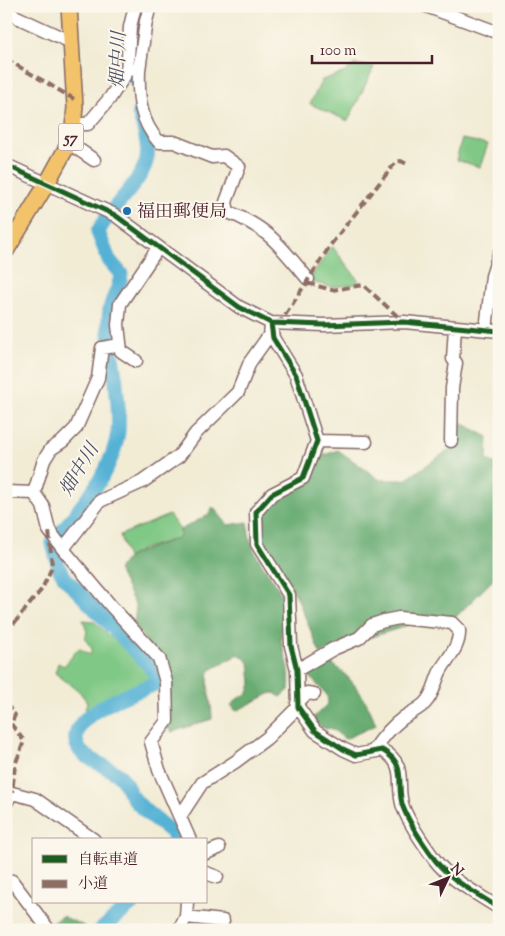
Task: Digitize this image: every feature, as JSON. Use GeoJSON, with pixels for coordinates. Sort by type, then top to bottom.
{"type":"FeatureCollection","features":[{"type":"Feature","properties":{"kind":"main road","name":"57"},"geometry":{"type":"LineString","coordinates":[[8,244],[46,185],[69,143],[74,124],[69,6]]}},
{"type":"Feature","properties":{"kind":"street"},"geometry":{"type":"LineString","coordinates":[[135,6],[130,27],[133,70],[141,110],[151,132],[159,142],[174,142],[212,158],[224,156],[239,166],[226,202],[228,212],[245,219],[270,234],[308,279]]}},
{"type":"Feature","properties":{"kind":"street"},"geometry":{"type":"LineString","coordinates":[[74,124],[88,124],[133,70],[150,6]]}},
{"type":"Feature","properties":{"kind":"street"},"geometry":{"type":"LineString","coordinates":[[426,6],[499,33]]}},
{"type":"Feature","properties":{"kind":"street"},"geometry":{"type":"LineString","coordinates":[[6,12],[71,42]]}},
{"type":"Feature","properties":{"kind":"street"},"geometry":{"type":"LineString","coordinates":[[69,143],[94,160]]}},
{"type":"Feature","properties":{"kind":"street"},"geometry":{"type":"LineString","coordinates":[[6,165],[46,185],[102,207],[239,307],[271,324],[315,325],[404,322],[492,330],[492,276],[499,254]]}},
{"type":"Feature","properties":{"kind":"street"},"geometry":{"type":"LineString","coordinates":[[115,345],[120,304],[158,248]]}},
{"type":"Feature","properties":{"kind":"street"},"geometry":{"type":"LineString","coordinates":[[271,324],[273,338],[296,375],[317,441],[303,478],[272,494],[256,512],[257,544],[289,595],[291,646],[297,670],[297,705],[315,731],[356,755],[374,750],[382,750],[393,756],[399,768],[403,807],[435,861],[447,873],[499,908]]}},
{"type":"Feature","properties":{"kind":"street"},"geometry":{"type":"LineString","coordinates":[[62,548],[100,501],[142,482],[179,456],[196,433],[238,392],[250,362],[270,334],[271,324]]}},
{"type":"Feature","properties":{"kind":"street"},"geometry":{"type":"LineString","coordinates":[[450,441],[452,388],[456,363],[453,359],[455,327]]}},
{"type":"Feature","properties":{"kind":"street"},"geometry":{"type":"LineString","coordinates":[[115,345],[136,361]]}},
{"type":"Feature","properties":{"kind":"street"},"geometry":{"type":"LineString","coordinates":[[34,493],[44,460],[51,449],[63,441],[76,428],[98,378],[100,352],[115,345]]}},
{"type":"Feature","properties":{"kind":"street"},"geometry":{"type":"LineString","coordinates":[[317,441],[366,442]]}},
{"type":"Feature","properties":{"kind":"street"},"geometry":{"type":"LineString","coordinates":[[6,492],[34,493]]}},
{"type":"Feature","properties":{"kind":"street"},"geometry":{"type":"LineString","coordinates":[[34,493],[43,506],[49,530],[62,548],[111,606],[159,658],[166,682],[167,721],[151,742],[158,770],[189,838]]}},
{"type":"Feature","properties":{"kind":"street"},"geometry":{"type":"LineString","coordinates":[[297,670],[332,649],[360,638],[372,625],[384,621],[398,618],[452,623],[459,630],[457,645],[451,658],[442,668],[433,693],[425,704],[402,719],[382,738],[374,750]]}},
{"type":"Feature","properties":{"kind":"street"},"geometry":{"type":"LineString","coordinates":[[180,815],[202,783],[254,748],[307,693],[314,694]]}},
{"type":"Feature","properties":{"kind":"street"},"geometry":{"type":"LineString","coordinates":[[6,803],[12,793],[35,799],[91,838]]}},
{"type":"Feature","properties":{"kind":"street"},"geometry":{"type":"LineString","coordinates":[[208,852],[218,848]]}},
{"type":"Feature","properties":{"kind":"street"},"geometry":{"type":"LineString","coordinates":[[6,880],[12,881],[49,930]]}},
{"type":"Feature","properties":{"kind":"street"},"geometry":{"type":"LineString","coordinates":[[179,930],[186,917],[187,904]]}},
{"type":"Feature","properties":{"kind":"street"},"geometry":{"type":"LineString","coordinates":[[186,917],[223,921]]}},
{"type":"Feature","properties":{"kind":"green space"},"geometry":{"type":"Polygon","coordinates":[[[354,64],[374,67],[348,121],[310,104],[322,80],[345,72],[354,64]]]}},
{"type":"Feature","properties":{"kind":"green space"},"geometry":{"type":"Polygon","coordinates":[[[462,139],[488,144],[480,167],[456,160],[462,139]]]}},
{"type":"Feature","properties":{"kind":"green space"},"geometry":{"type":"Polygon","coordinates":[[[332,246],[359,281],[357,284],[332,287],[311,282],[311,277],[332,246]]]}},
{"type":"Feature","properties":{"kind":"green space"},"geometry":{"type":"Polygon","coordinates":[[[458,421],[488,437],[487,460],[499,465],[499,574],[455,618],[430,615],[400,628],[320,653],[296,595],[262,542],[263,513],[278,497],[306,481],[322,456],[338,450],[380,480],[405,480],[452,448],[458,421]]]}},
{"type":"Feature","properties":{"kind":"green space"},"geometry":{"type":"Polygon","coordinates":[[[213,507],[228,525],[248,522],[252,545],[280,591],[285,607],[281,637],[288,667],[289,690],[281,697],[274,693],[269,694],[236,711],[231,705],[248,693],[251,684],[249,662],[239,654],[209,671],[208,683],[212,719],[172,732],[166,727],[169,676],[134,624],[136,607],[118,570],[127,558],[134,554],[180,537],[180,530],[208,515],[213,507]]]}},
{"type":"Feature","properties":{"kind":"green space"},"geometry":{"type":"Polygon","coordinates":[[[169,515],[180,530],[181,537],[143,549],[127,558],[120,535],[169,515]]]}},
{"type":"Feature","properties":{"kind":"green space"},"geometry":{"type":"Polygon","coordinates":[[[83,620],[94,621],[109,636],[118,638],[154,675],[151,682],[97,705],[84,714],[87,702],[79,691],[55,673],[58,663],[64,666],[79,648],[90,655],[92,649],[85,639],[87,632],[83,620]]]}},
{"type":"Feature","properties":{"kind":"green space"},"geometry":{"type":"Polygon","coordinates":[[[325,659],[350,679],[357,688],[368,705],[376,725],[345,739],[331,728],[326,729],[316,724],[314,717],[328,703],[327,695],[308,675],[325,659]]]}},
{"type":"Feature","properties":{"kind":"green space"},"geometry":{"type":"Polygon","coordinates":[[[62,916],[84,926],[85,930],[41,930],[62,916]]]}},
{"type":"Feature","properties":{"kind":"waterway","name":"畑中川"},"geometry":{"type":"LineString","coordinates":[[134,78],[139,6]]}},
{"type":"Feature","properties":{"kind":"waterway","name":"畑中川"},"geometry":{"type":"LineString","coordinates":[[139,112],[148,150],[146,162],[137,180],[109,214],[98,232],[109,260],[121,274],[111,305],[109,319],[109,337],[116,382],[119,419],[115,448],[102,477],[93,491],[53,543],[59,568],[66,579],[150,666],[156,675],[155,684],[102,707],[89,716],[80,726],[76,737],[79,749],[82,753],[120,776],[137,802],[178,838]]}},
{"type":"Feature","properties":{"kind":"waterway","name":"畑中川"},"geometry":{"type":"LineString","coordinates":[[101,930],[132,904]]}},
{"type":"Feature","properties":{"kind":"marked path"},"geometry":{"type":"LineString","coordinates":[[6,59],[74,99]]}},
{"type":"Feature","properties":{"kind":"marked path"},"geometry":{"type":"LineString","coordinates":[[276,322],[282,320],[332,243],[396,162],[401,161],[409,165]]}},
{"type":"Feature","properties":{"kind":"marked path"},"geometry":{"type":"LineString","coordinates":[[307,283],[332,290],[363,285],[404,322]]}},
{"type":"Feature","properties":{"kind":"marked path"},"geometry":{"type":"LineString","coordinates":[[6,633],[42,589],[52,567],[49,530]]}},
{"type":"Feature","properties":{"kind":"marked path"},"geometry":{"type":"LineString","coordinates":[[6,704],[15,715],[11,724],[24,741],[15,765],[12,793]]}},
{"type":"Feature","properties":{"kind":"cycle path"},"geometry":{"type":"LineString","coordinates":[[6,165],[115,215],[239,307],[271,323],[324,325],[404,322],[499,331]]}},
{"type":"Feature","properties":{"kind":"cycle path"},"geometry":{"type":"LineString","coordinates":[[271,323],[273,338],[296,375],[317,441],[303,478],[272,494],[256,512],[257,544],[289,595],[291,646],[297,670],[298,707],[315,731],[343,749],[356,755],[382,750],[390,756],[396,762],[400,776],[403,807],[413,828],[431,854],[448,874],[499,908]]}},
{"type":"Feature","properties":{"kind":"place","name":"福田郵便局"},"geometry":{"type":"Point","coordinates":[127,211]}}]}
